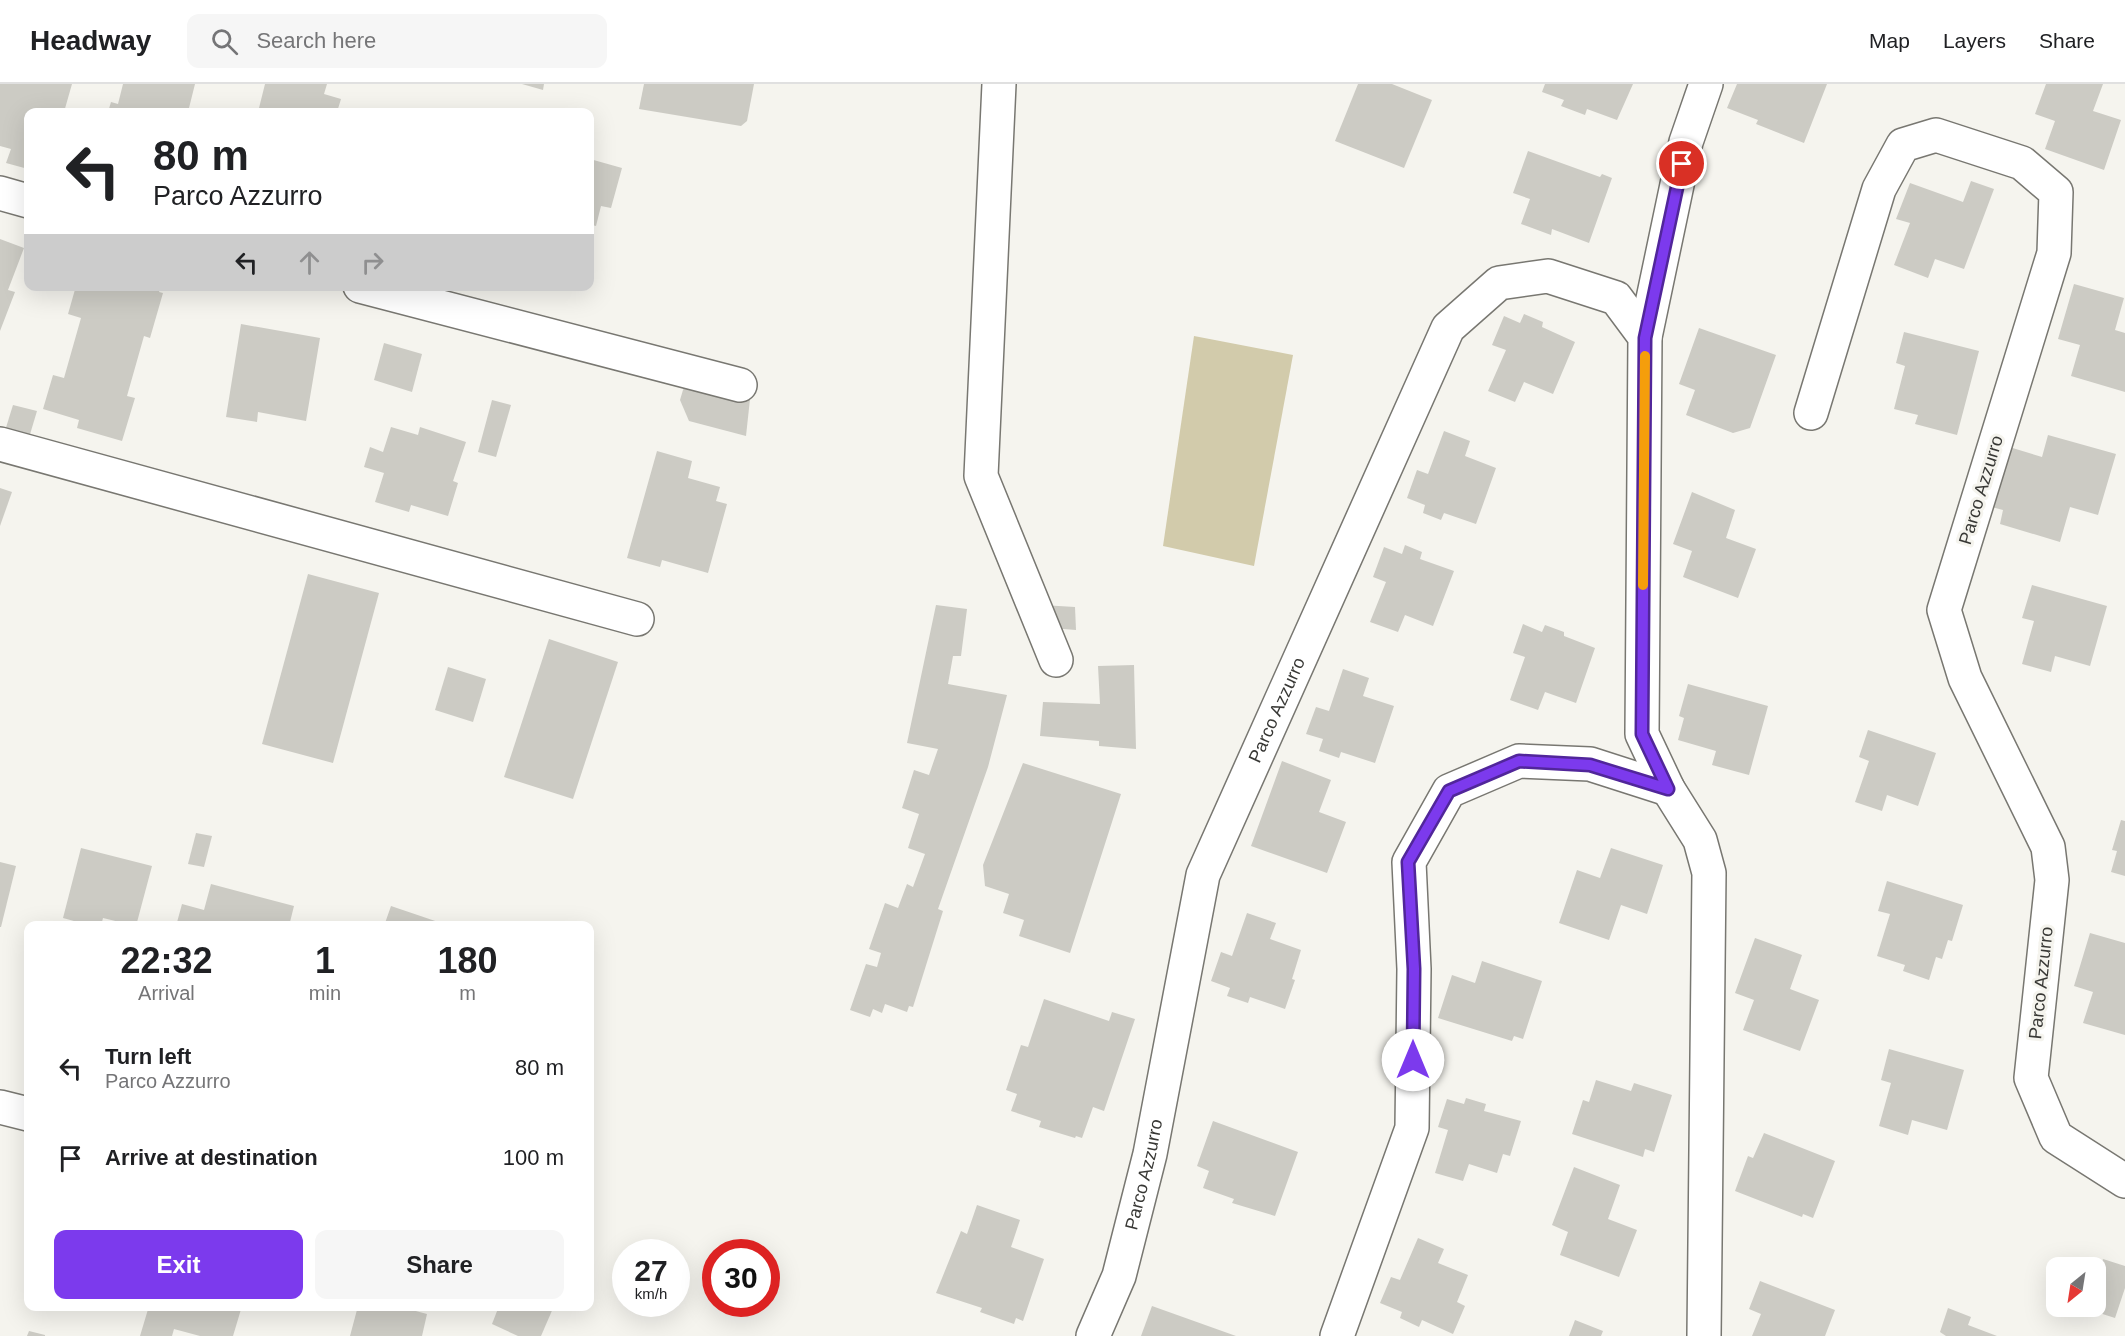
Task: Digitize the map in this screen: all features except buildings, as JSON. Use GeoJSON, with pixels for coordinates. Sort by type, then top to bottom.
{"type":"FeatureCollection","features":[{"type":"Feature","properties":{"kind":"street"},"geometry":{"type":"LineString","coordinates":[[999,84],[981,476],[1056,660]]}},
{"type":"Feature","properties":{"kind":"street"},"geometry":{"type":"LineString","coordinates":[[1704,1336],[1709,873],[1700,840],[1668,789],[1642,734],[1645,338],[1686,142],[1706,84]]}},
{"type":"Feature","properties":{"kind":"street","name":"Parco Azzurro"},"geometry":{"type":"LineString","coordinates":[[1811,413],[1879,189],[1903,144],[1936,135],[2022,163],[2056,192],[2054,254],[1944,610],[1965,678],[2048,847],[2052,879],[2031,1078],[2056,1137],[2125,1180]]}},
{"type":"Feature","properties":{"kind":"street"},"geometry":{"type":"LineString","coordinates":[[0,193],[24,200]]}},
{"type":"Feature","properties":{"kind":"street","name":"Parco Azzurro"},"geometry":{"type":"LineString","coordinates":[[1093,1336],[1119,1276],[1149,1154],[1203,874],[1448,328],[1499,283],[1548,276],[1616,298],[1645,338]]}},
{"type":"Feature","properties":{"kind":"street"},"geometry":{"type":"LineString","coordinates":[[379,291],[740,385]]}},
{"type":"Feature","properties":{"kind":"street"},"geometry":{"type":"LineString","coordinates":[[0,444],[637,619]]}},
{"type":"Feature","properties":{"kind":"street"},"geometry":{"type":"LineString","coordinates":[[1337,1336],[1412,1128],[1414,969],[1408,862],[1449,791],[1519,761],[1590,765],[1668,789]]}},
{"type":"Feature","properties":{"kind":"street"},"geometry":{"type":"LineString","coordinates":[[0,1107],[24,1113]]}},
{"type":"Feature","properties":{"kind":"shaded area"},"geometry":{"type":"Polygon","coordinates":[[[1194,336],[1293,355],[1254,566],[1163,546],[1194,336]]]}},
{"type":"Feature","properties":{"kind":"slow traffic"},"geometry":{"type":"LineString","coordinates":[[1643,585],[1645,356]]}},
{"type":"Feature","properties":{"kind":"route"},"geometry":{"type":"LineString","coordinates":[[1413,1060],[1414,969],[1408,862],[1449,791],[1519,761],[1590,765],[1668,789],[1642,734],[1645,338],[1682,164]]}}]}
